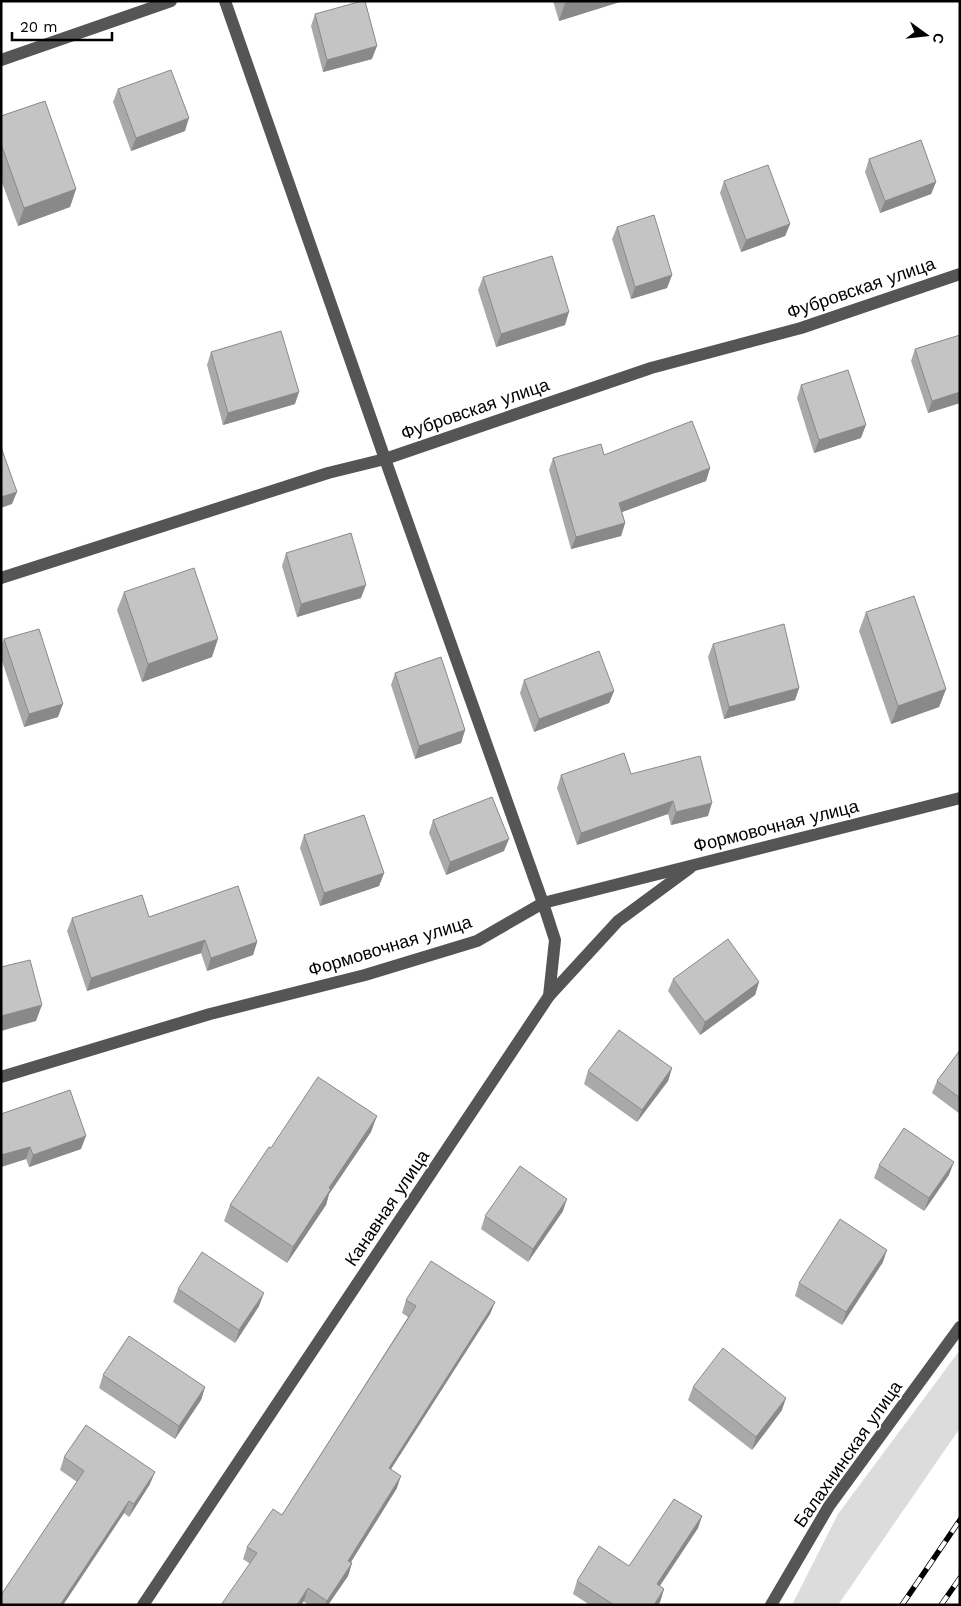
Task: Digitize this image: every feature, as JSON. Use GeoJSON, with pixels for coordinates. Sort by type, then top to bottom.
{"type":"FeatureCollection","features":[{"type":"Feature","properties":{"kind":"street"},"geometry":{"type":"LineString","coordinates":[[1,60],[170,1]]}},
{"type":"Feature","properties":{"kind":"street"},"geometry":{"type":"LineString","coordinates":[[226,1],[385,459],[543,903],[555,940],[549,996]]}},
{"type":"Feature","properties":{"kind":"street","name":"Фубровская улица"},"geometry":{"type":"LineString","coordinates":[[1,578],[328,473],[385,459],[651,368],[801,328],[960,274]]}},
{"type":"Feature","properties":{"kind":"street","name":"Формовочная улица"},"geometry":{"type":"LineString","coordinates":[[1,1077],[210,1014],[366,975],[477,941],[543,903],[960,798]]}},
{"type":"Feature","properties":{"kind":"street","name":"Канавная улица"},"geometry":{"type":"LineString","coordinates":[[143,1605],[549,996],[618,921],[697,863]]}},
{"type":"Feature","properties":{"kind":"street","name":"Балахнинская улица"},"geometry":{"type":"LineString","coordinates":[[771,1605],[829,1506],[960,1327]]}},
{"type":"Feature","properties":{"kind":"shaded area"},"geometry":{"type":"Polygon","coordinates":[[[960,1350],[960,1428],[838,1605],[792,1605],[838,1514],[960,1350]]]}},
{"type":"Feature","properties":{"kind":"building"},"geometry":{"type":"Polygon","coordinates":[[[365,1],[377,46],[327,60],[315,14],[365,1]]]}},
{"type":"Feature","properties":{"kind":"building"},"geometry":{"type":"Polygon","coordinates":[[[171,70],[189,118],[136,138],[118,89],[171,70]]]}},
{"type":"Feature","properties":{"kind":"building"},"geometry":{"type":"Polygon","coordinates":[[[45,101],[76,189],[24,208],[1,144],[1,116],[45,101]]]}},
{"type":"Feature","properties":{"kind":"building"},"geometry":{"type":"Polygon","coordinates":[[[921,140],[936,182],[885,201],[869,159],[921,140]]]}},
{"type":"Feature","properties":{"kind":"building"},"geometry":{"type":"Polygon","coordinates":[[[768,165],[790,224],[746,240],[724,181],[768,165]]]}},
{"type":"Feature","properties":{"kind":"building"},"geometry":{"type":"Polygon","coordinates":[[[654,215],[672,275],[635,287],[617,227],[654,215]]]}},
{"type":"Feature","properties":{"kind":"building"},"geometry":{"type":"Polygon","coordinates":[[[552,256],[569,312],[501,334],[483,277],[552,256]]]}},
{"type":"Feature","properties":{"kind":"building"},"geometry":{"type":"Polygon","coordinates":[[[281,331],[299,392],[228,413],[211,352],[281,331]]]}},
{"type":"Feature","properties":{"kind":"building"},"geometry":{"type":"Polygon","coordinates":[[[960,335],[960,392],[932,401],[915,349],[960,335]]]}},
{"type":"Feature","properties":{"kind":"building"},"geometry":{"type":"Polygon","coordinates":[[[848,370],[866,425],[819,440],[801,385],[848,370]]]}},
{"type":"Feature","properties":{"kind":"building"},"geometry":{"type":"Polygon","coordinates":[[[692,421],[710,468],[619,503],[625,523],[576,537],[553,458],[601,444],[604,455],[692,421]]]}},
{"type":"Feature","properties":{"kind":"building"},"geometry":{"type":"Polygon","coordinates":[[[1,447],[17,492],[1,497],[1,447]]]}},
{"type":"Feature","properties":{"kind":"building"},"geometry":{"type":"Polygon","coordinates":[[[351,533],[366,585],[301,604],[286,553],[351,533]]]}},
{"type":"Feature","properties":{"kind":"building"},"geometry":{"type":"Polygon","coordinates":[[[194,568],[218,639],[148,664],[124,592],[194,568]]]}},
{"type":"Feature","properties":{"kind":"building"},"geometry":{"type":"Polygon","coordinates":[[[914,596],[946,689],[898,706],[866,612],[914,596]]]}},
{"type":"Feature","properties":{"kind":"building"},"geometry":{"type":"Polygon","coordinates":[[[784,624],[799,688],[729,707],[713,644],[784,624]]]}},
{"type":"Feature","properties":{"kind":"building"},"geometry":{"type":"Polygon","coordinates":[[[39,629],[63,704],[29,714],[4,639],[39,629]]]}},
{"type":"Feature","properties":{"kind":"building"},"geometry":{"type":"Polygon","coordinates":[[[599,651],[614,691],[539,719],[524,680],[599,651]]]}},
{"type":"Feature","properties":{"kind":"building"},"geometry":{"type":"Polygon","coordinates":[[[441,657],[465,730],[419,746],[395,673],[441,657]]]}},
{"type":"Feature","properties":{"kind":"building"},"geometry":{"type":"Polygon","coordinates":[[[624,753],[631,774],[700,756],[712,803],[676,812],[673,801],[581,833],[561,775],[624,753]]]}},
{"type":"Feature","properties":{"kind":"building"},"geometry":{"type":"Polygon","coordinates":[[[492,797],[509,839],[450,862],[433,820],[492,797]]]}},
{"type":"Feature","properties":{"kind":"building"},"geometry":{"type":"Polygon","coordinates":[[[364,815],[384,873],[324,893],[304,835],[364,815]]]}},
{"type":"Feature","properties":{"kind":"building"},"geometry":{"type":"Polygon","coordinates":[[[238,886],[257,942],[211,958],[205,940],[91,978],[72,918],[142,895],[149,917],[238,886]]]}},
{"type":"Feature","properties":{"kind":"building"},"geometry":{"type":"Polygon","coordinates":[[[728,939],[759,982],[705,1022],[673,979],[728,939]]]}},
{"type":"Feature","properties":{"kind":"building"},"geometry":{"type":"Polygon","coordinates":[[[30,960],[42,1005],[1,1016],[1,967],[30,960]]]}},
{"type":"Feature","properties":{"kind":"building"},"geometry":{"type":"Polygon","coordinates":[[[619,1030],[672,1068],[642,1110],[588,1071],[619,1030]]]}},
{"type":"Feature","properties":{"kind":"building"},"geometry":{"type":"Polygon","coordinates":[[[960,1050],[960,1098],[937,1081],[960,1050]]]}},
{"type":"Feature","properties":{"kind":"building"},"geometry":{"type":"Polygon","coordinates":[[[318,1077],[377,1116],[329,1188],[331,1189],[293,1247],[230,1205],[318,1077]]]}},
{"type":"Feature","properties":{"kind":"building"},"geometry":{"type":"Polygon","coordinates":[[[70,1090],[86,1136],[33,1155],[30,1147],[1,1155],[1,1114],[70,1090]]]}},
{"type":"Feature","properties":{"kind":"building"},"geometry":{"type":"Polygon","coordinates":[[[904,1128],[954,1162],[929,1198],[879,1165],[904,1128]]]}},
{"type":"Feature","properties":{"kind":"building"},"geometry":{"type":"Polygon","coordinates":[[[520,1166],[567,1199],[533,1249],[485,1216],[520,1166]]]}},
{"type":"Feature","properties":{"kind":"building"},"geometry":{"type":"Polygon","coordinates":[[[840,1219],[887,1250],[846,1312],[799,1283],[840,1219]]]}},
{"type":"Feature","properties":{"kind":"building"},"geometry":{"type":"Polygon","coordinates":[[[202,1252],[264,1293],[239,1330],[178,1289],[202,1252]]]}},
{"type":"Feature","properties":{"kind":"building"},"geometry":{"type":"Polygon","coordinates":[[[431,1261],[495,1302],[389,1468],[401,1476],[348,1561],[352,1563],[327,1601],[308,1588],[297,1605],[221,1605],[257,1553],[247,1547],[273,1509],[282,1515],[416,1306],[406,1300],[431,1261]]]}},
{"type":"Feature","properties":{"kind":"building"},"geometry":{"type":"Polygon","coordinates":[[[129,1336],[205,1387],[179,1426],[103,1375],[129,1336]]]}},
{"type":"Feature","properties":{"kind":"building"},"geometry":{"type":"Polygon","coordinates":[[[723,1348],[786,1398],[756,1437],[693,1387],[723,1348]]]}},
{"type":"Feature","properties":{"kind":"building"},"geometry":{"type":"Polygon","coordinates":[[[86,1425],[155,1472],[134,1504],[129,1501],[60,1605],[1,1605],[1,1595],[84,1471],[64,1457],[86,1425]]]}},
{"type":"Feature","properties":{"kind":"building"},"geometry":{"type":"Polygon","coordinates":[[[674,1499],[702,1516],[657,1584],[664,1589],[654,1605],[614,1605],[577,1581],[599,1546],[629,1566],[674,1499]]]}},
{"type":"Feature","properties":{"kind":"railway"},"geometry":{"type":"LineString","coordinates":[[902,1605],[960,1520]]}},
{"type":"Feature","properties":{"kind":"railway"},"geometry":{"type":"LineString","coordinates":[[941,1605],[960,1578]]}}]}
